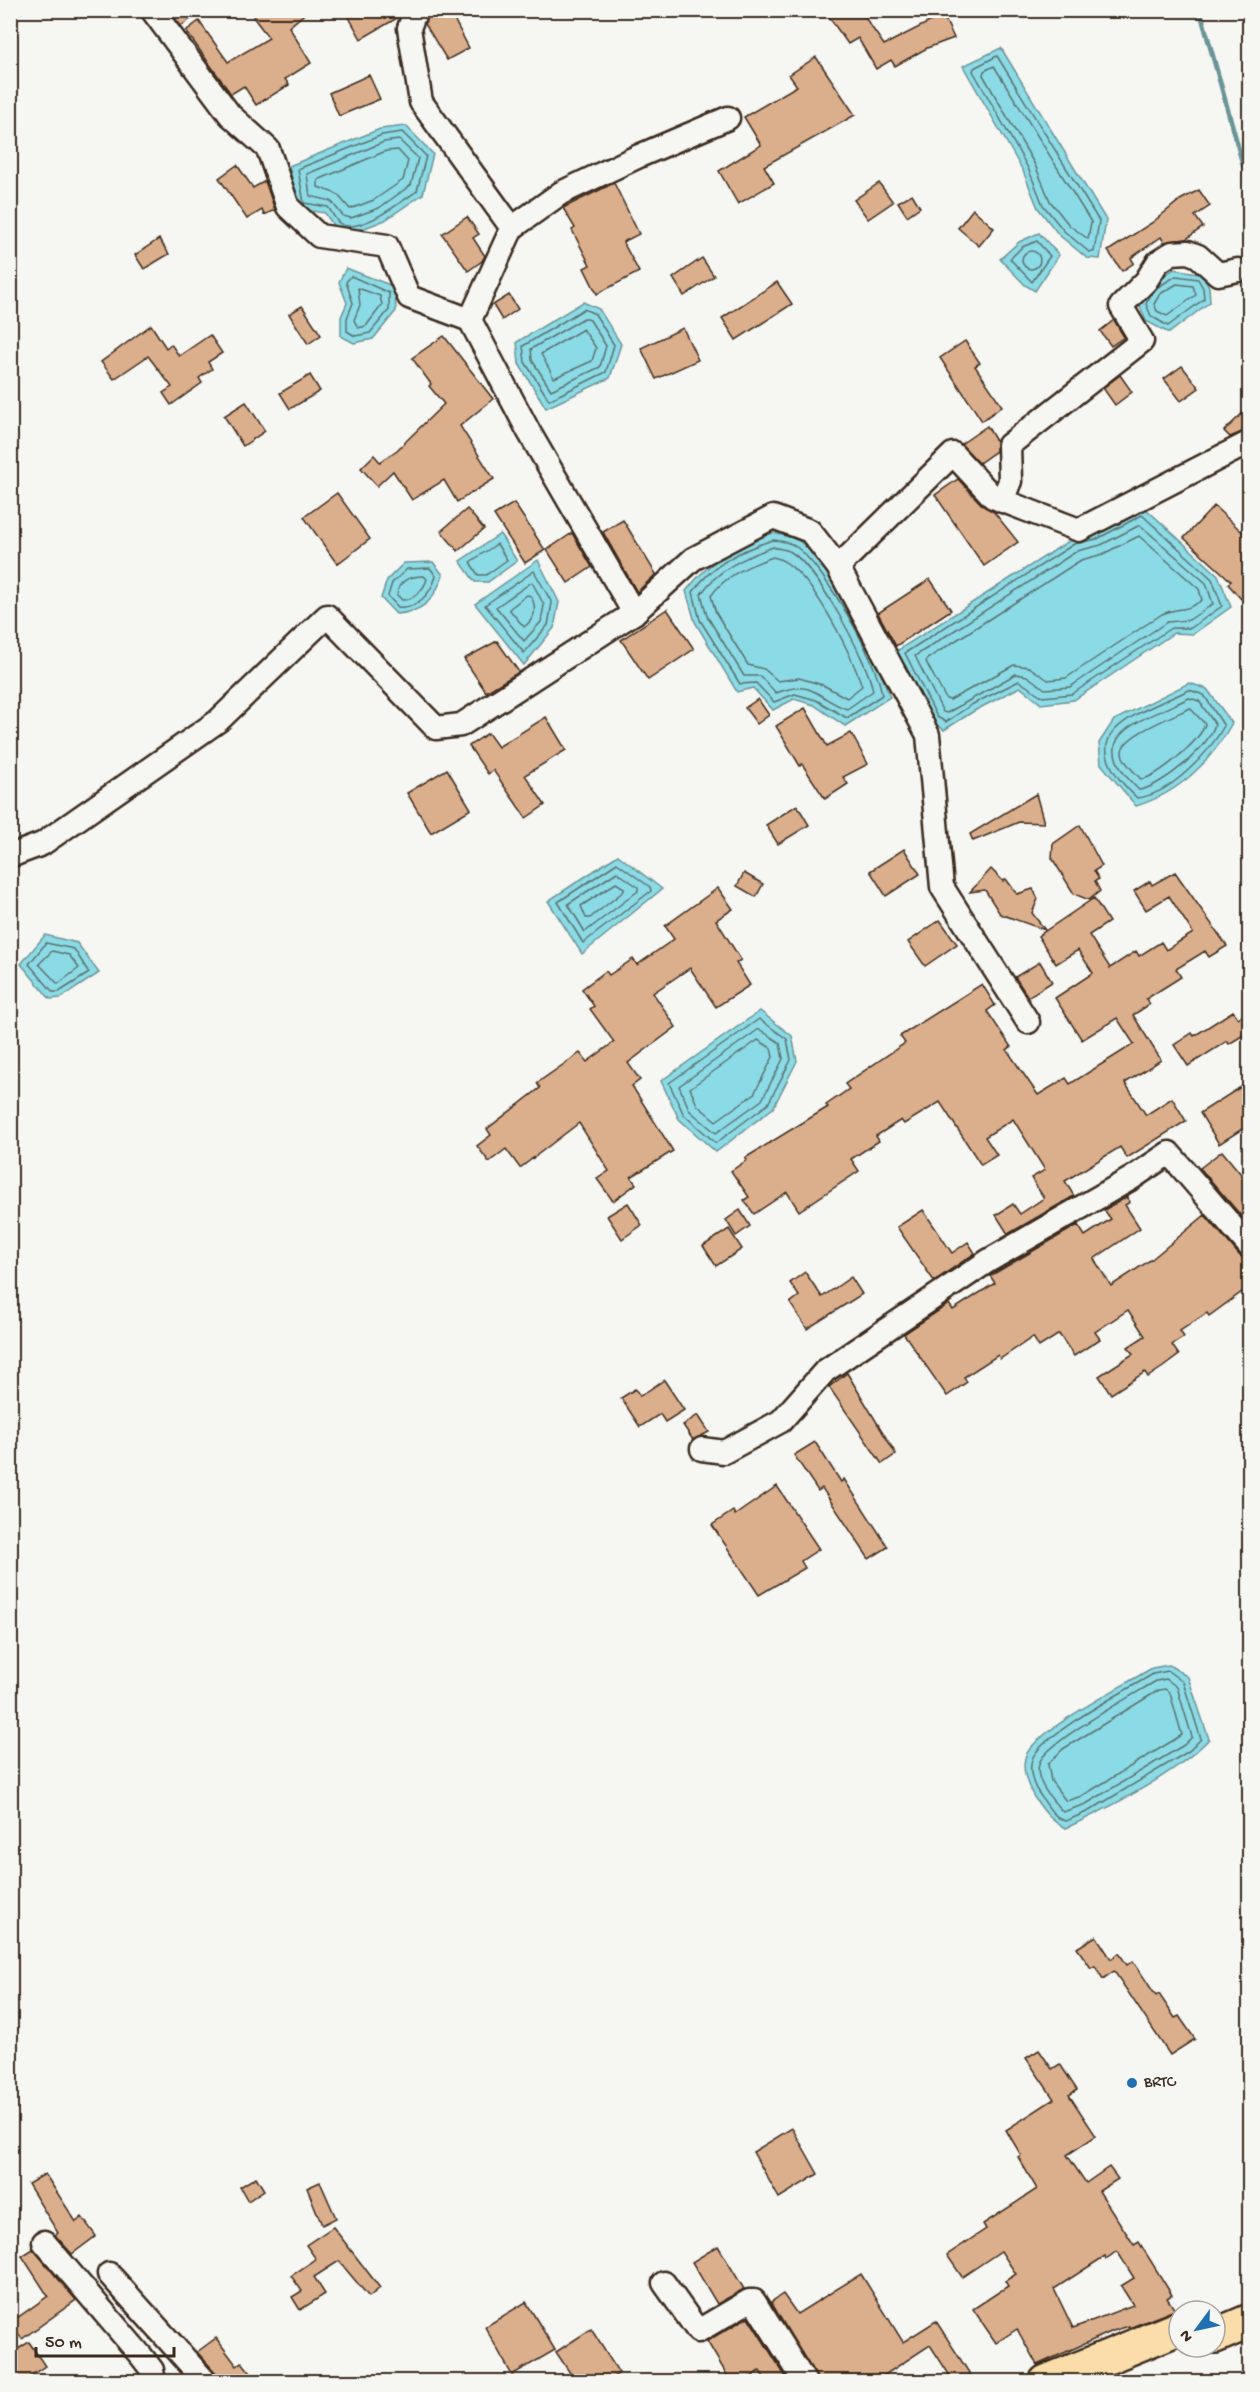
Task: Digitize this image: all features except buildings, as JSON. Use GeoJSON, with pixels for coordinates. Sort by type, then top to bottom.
{"type":"FeatureCollection","features":[{"type":"Feature","properties":{"kind":"highway"},"geometry":{"type":"LineString","coordinates":[[1227,2307],[1250,2297]]}},
{"type":"Feature","properties":{"kind":"highway"},"geometry":{"type":"LineString","coordinates":[[1227,2331],[1250,2321]]}},
{"type":"Feature","properties":{"kind":"highway"},"geometry":{"type":"LineString","coordinates":[[1046,2382],[1167,2333]]}},
{"type":"Feature","properties":{"kind":"highway"},"geometry":{"type":"LineString","coordinates":[[1104,2382],[1167,2356]]}},
{"type":"Feature","properties":{"kind":"street"},"geometry":{"type":"LineString","coordinates":[[152,10],[230,116],[268,149],[288,207],[319,236],[387,246],[409,297],[470,320],[529,432],[634,613]]}},
{"type":"Feature","properties":{"kind":"street"},"geometry":{"type":"LineString","coordinates":[[416,10],[409,28],[422,102],[512,228]]}},
{"type":"Feature","properties":{"kind":"street"},"geometry":{"type":"LineString","coordinates":[[470,320],[512,228],[561,193],[728,118]]}},
{"type":"Feature","properties":{"kind":"street"},"geometry":{"type":"LineString","coordinates":[[1002,501],[1010,481],[1009,445],[1142,341],[1121,306],[1146,281],[1158,262],[1172,253],[1188,252],[1198,256],[1218,274],[1238,270]]}},
{"type":"Feature","properties":{"kind":"street"},"geometry":{"type":"LineString","coordinates":[[838,567],[953,454],[993,497],[1079,530],[1250,442]]}},
{"type":"Feature","properties":{"kind":"street"},"geometry":{"type":"LineString","coordinates":[[10,856],[42,844],[218,721],[327,616],[436,728],[461,725],[634,613],[693,559],[773,517],[810,531],[838,567],[928,735],[942,886],[1028,1022]]}},
{"type":"Feature","properties":{"kind":"street"},"geometry":{"type":"LineString","coordinates":[[702,1449],[724,1452],[781,1421],[825,1371],[988,1261],[1132,1178],[1169,1153],[1250,1247]]}},
{"type":"Feature","properties":{"kind":"street"},"geometry":{"type":"LineString","coordinates":[[44,2242],[147,2364],[155,2377],[154,2382]]}},
{"type":"Feature","properties":{"kind":"street"},"geometry":{"type":"LineString","coordinates":[[109,2274],[206,2382]]}},
{"type":"Feature","properties":{"kind":"street"},"geometry":{"type":"LineString","coordinates":[[664,2283],[698,2331],[749,2301],[754,2301],[805,2382]]}},
{"type":"Feature","properties":{"kind":"water"},"geometry":{"type":"Polygon","coordinates":[[[1001,48],[1106,220],[1100,259],[1087,258],[1059,235],[1038,208],[1023,171],[963,66],[1001,48]]]}},
{"type":"Feature","properties":{"kind":"water"},"geometry":{"type":"Polygon","coordinates":[[[406,126],[433,154],[423,194],[385,220],[352,233],[335,228],[325,213],[299,209],[289,166],[380,129],[406,126]]]}},
{"type":"Feature","properties":{"kind":"water"},"geometry":{"type":"Polygon","coordinates":[[[1039,233],[1059,255],[1035,291],[1025,285],[1000,259],[1019,242],[1039,233]]]}},
{"type":"Feature","properties":{"kind":"water"},"geometry":{"type":"Polygon","coordinates":[[[346,268],[395,287],[396,311],[373,339],[354,343],[341,336],[341,317],[347,303],[339,282],[346,268]]]}},
{"type":"Feature","properties":{"kind":"water"},"geometry":{"type":"Polygon","coordinates":[[[1174,269],[1203,274],[1209,287],[1210,302],[1169,333],[1146,321],[1139,304],[1150,284],[1174,269]]]}},
{"type":"Feature","properties":{"kind":"water"},"geometry":{"type":"Polygon","coordinates":[[[583,302],[599,309],[621,344],[610,378],[546,408],[519,364],[517,342],[583,302]]]}},
{"type":"Feature","properties":{"kind":"water"},"geometry":{"type":"Polygon","coordinates":[[[1144,507],[1218,575],[1231,607],[1193,634],[1174,633],[1074,700],[1041,704],[1020,687],[944,730],[932,721],[895,652],[1072,539],[1144,507]]]}},
{"type":"Feature","properties":{"kind":"water"},"geometry":{"type":"Polygon","coordinates":[[[773,533],[799,541],[828,572],[854,613],[883,678],[890,697],[845,726],[814,705],[794,699],[773,710],[753,688],[737,692],[695,622],[686,591],[705,570],[724,555],[746,543],[773,533]]]}},
{"type":"Feature","properties":{"kind":"water"},"geometry":{"type":"Polygon","coordinates":[[[500,534],[517,561],[488,582],[475,582],[460,561],[500,534]]]}},
{"type":"Feature","properties":{"kind":"water"},"geometry":{"type":"Polygon","coordinates":[[[538,560],[559,602],[554,628],[524,665],[475,604],[538,560]]]}},
{"type":"Feature","properties":{"kind":"water"},"geometry":{"type":"Polygon","coordinates":[[[433,562],[443,575],[432,598],[414,611],[396,614],[381,598],[387,580],[404,563],[433,562]]]}},
{"type":"Feature","properties":{"kind":"water"},"geometry":{"type":"Polygon","coordinates":[[[1189,683],[1207,689],[1232,723],[1214,751],[1192,774],[1166,793],[1136,806],[1101,764],[1099,743],[1114,720],[1189,683]]]}},
{"type":"Feature","properties":{"kind":"water"},"geometry":{"type":"Polygon","coordinates":[[[618,855],[662,889],[582,954],[548,901],[618,855]]]}},
{"type":"Feature","properties":{"kind":"water"},"geometry":{"type":"Polygon","coordinates":[[[45,935],[77,943],[99,973],[61,998],[50,999],[21,964],[45,935]]]}},
{"type":"Feature","properties":{"kind":"water"},"geometry":{"type":"Polygon","coordinates":[[[760,1011],[792,1036],[797,1061],[773,1108],[716,1152],[679,1119],[661,1081],[760,1011]]]}},
{"type":"Feature","properties":{"kind":"water"},"geometry":{"type":"Polygon","coordinates":[[[1169,1665],[1188,1677],[1209,1739],[1179,1765],[1122,1800],[1066,1828],[1056,1822],[1034,1797],[1029,1787],[1024,1769],[1027,1753],[1035,1743],[1065,1719],[1152,1668],[1169,1665]]]}},
{"type":"Feature","properties":{"kind":"waterway"},"geometry":{"type":"LineString","coordinates":[[1200,10],[1245,172],[1250,238]]}},
{"type":"Feature","properties":{"kind":"place","name":"BRTC"},"geometry":{"type":"Point","coordinates":[1132,2083]}}]}
